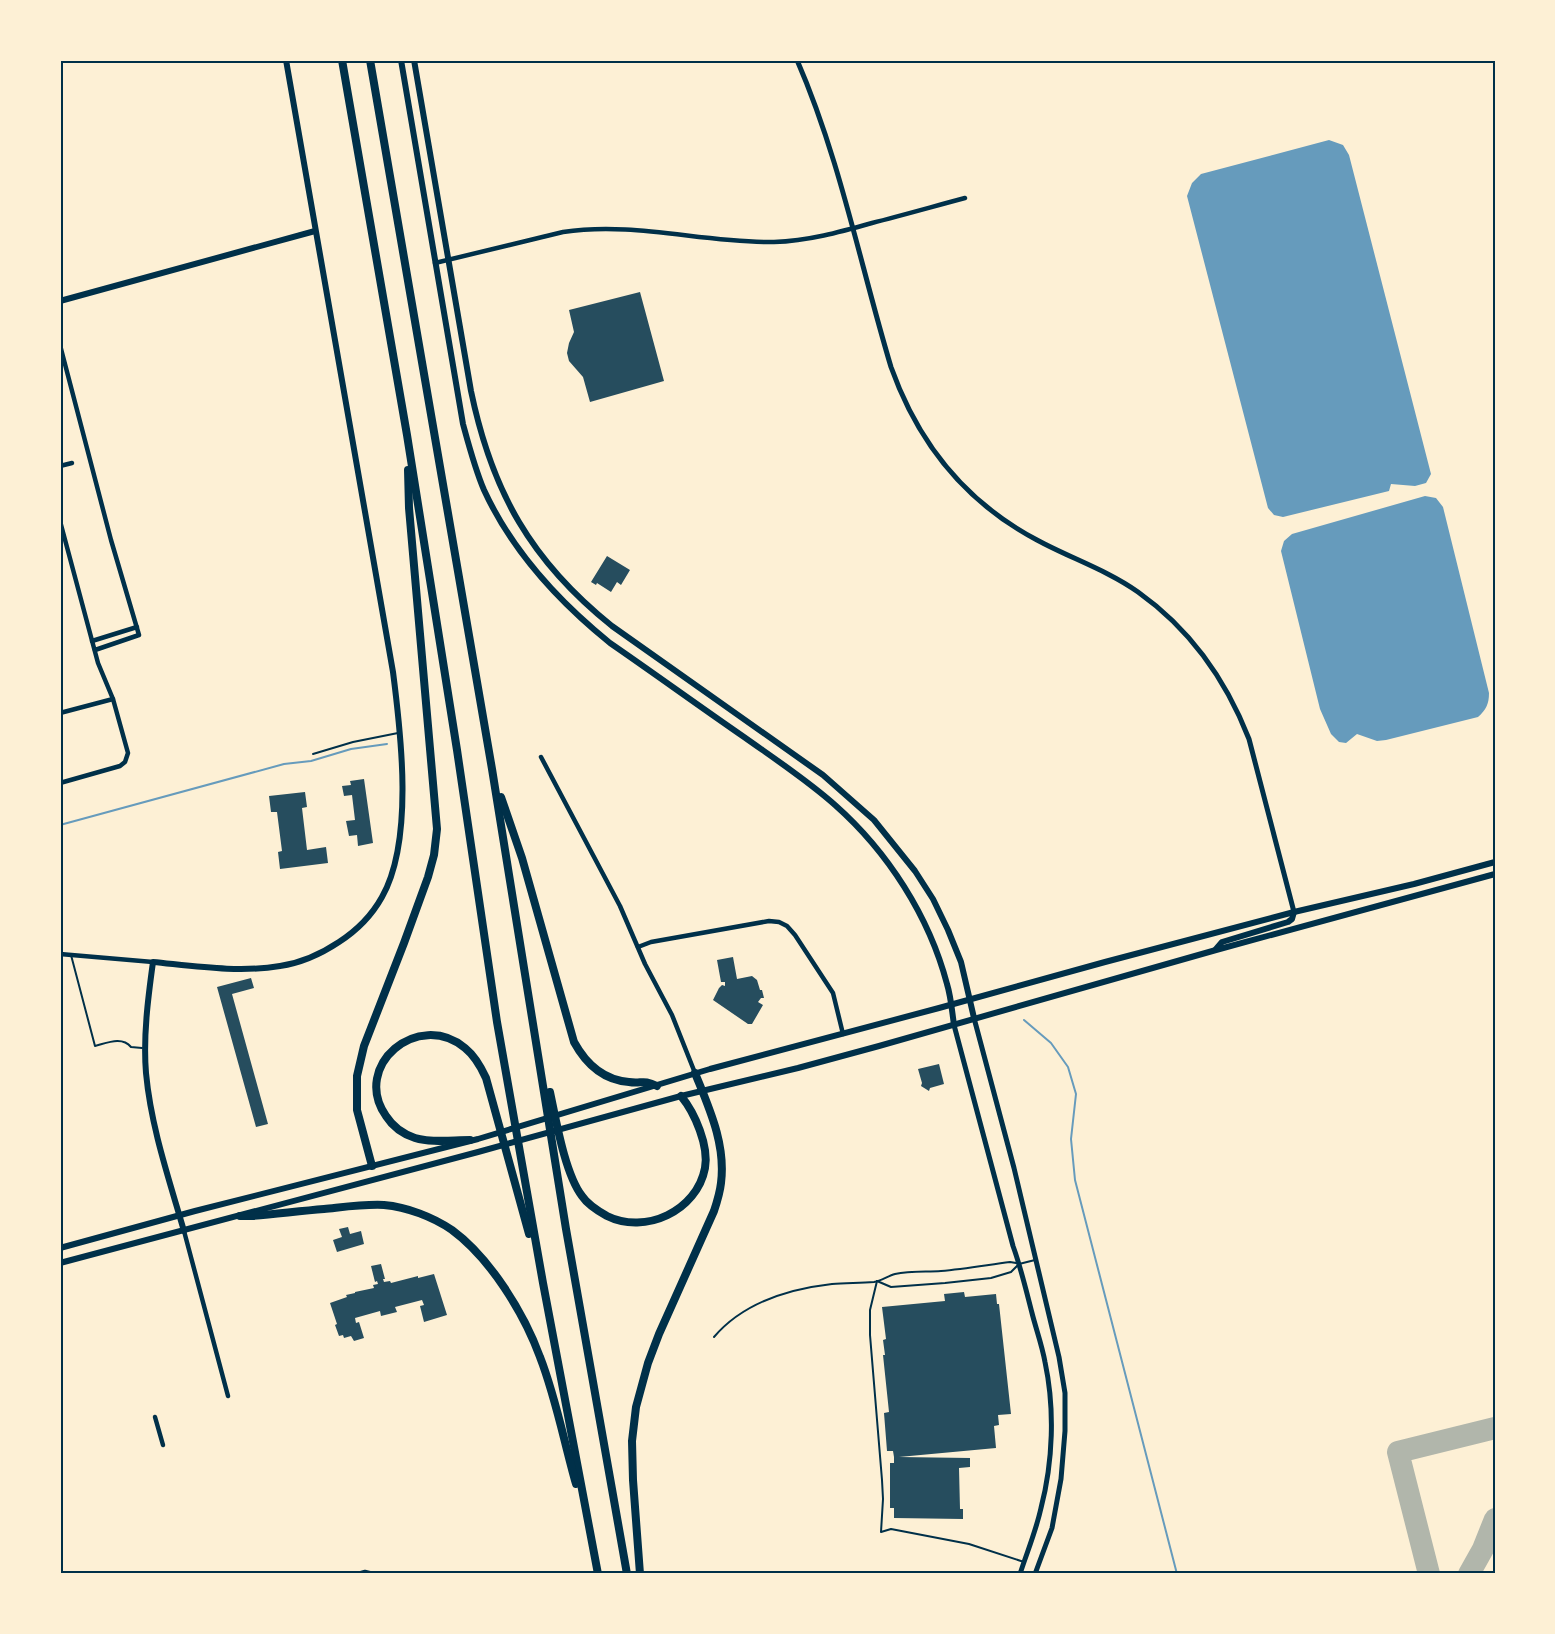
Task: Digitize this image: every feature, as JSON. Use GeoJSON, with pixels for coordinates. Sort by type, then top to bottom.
{"type":"FeatureCollection","features":[{"type":"Feature","properties":{"kind":"highway"},"geometry":{"type":"LineString","coordinates":[[342,60],[407,435],[497,1022],[598,1574]]}},
{"type":"Feature","properties":{"kind":"highway"},"geometry":{"type":"LineString","coordinates":[[370,60],[492,769],[566,1229],[627,1574]]}},
{"type":"Feature","properties":{"kind":"highway"},"geometry":{"type":"LineString","coordinates":[[372,1166],[357,1110],[357,1076],[364,1046],[428,877],[434,855],[437,829],[409,508],[407,435]]}},
{"type":"Feature","properties":{"kind":"highway"},"geometry":{"type":"LineString","coordinates":[[492,769],[522,858],[574,1042],[587,1062],[597,1071],[621,1082],[646,1081],[657,1086]]}},
{"type":"Feature","properties":{"kind":"highway"},"geometry":{"type":"LineString","coordinates":[[536,1033],[574,1183],[581,1196],[592,1207],[611,1218],[630,1222],[662,1218],[680,1208],[697,1188],[705,1167],[705,1156],[694,1115],[681,1096]]}},
{"type":"Feature","properties":{"kind":"highway"},"geometry":{"type":"LineString","coordinates":[[474,1140],[417,1139],[391,1123],[379,1103],[377,1081],[384,1060],[396,1046],[422,1035],[440,1036],[449,1038],[466,1049],[479,1064],[486,1078],[543,1283]]}},
{"type":"Feature","properties":{"kind":"highway"},"geometry":{"type":"LineString","coordinates":[[640,1574],[632,1441],[636,1407],[648,1363],[714,1211],[723,1168],[709,1105],[695,1073]]}},
{"type":"Feature","properties":{"kind":"highway"},"geometry":{"type":"LineString","coordinates":[[240,1216],[359,1205],[384,1206],[419,1213],[451,1230],[464,1240],[487,1265],[507,1293],[540,1355],[591,1537]]}},
{"type":"Feature","properties":{"kind":"main road"},"geometry":{"type":"LineString","coordinates":[[184,1231],[154,1126],[146,1079],[145,1048],[153,962],[237,968],[279,966],[315,956],[330,948],[358,928],[383,896],[396,859],[401,818],[402,795],[395,691],[389,650],[286,60]]}},
{"type":"Feature","properties":{"kind":"main road"},"geometry":{"type":"LineString","coordinates":[[401,60],[463,424],[484,490],[499,519],[542,580],[587,624],[610,643],[791,770],[834,804],[865,834],[890,865],[920,915],[948,986],[954,1024]]}},
{"type":"Feature","properties":{"kind":"main road"},"geometry":{"type":"LineString","coordinates":[[414,60],[471,391],[490,462],[517,519],[550,567],[568,587],[606,621],[820,774],[849,796],[874,820],[915,871],[933,899],[961,962],[974,1018]]}},
{"type":"Feature","properties":{"kind":"main road"},"geometry":{"type":"LineString","coordinates":[[60,301],[315,231]]}},
{"type":"Feature","properties":{"kind":"main road"},"geometry":{"type":"LineString","coordinates":[[60,1248],[179,1215],[474,1140],[695,1073],[1294,912],[1495,862]]}},
{"type":"Feature","properties":{"kind":"main road"},"geometry":{"type":"LineString","coordinates":[[60,1263],[681,1096],[798,1068],[1495,874]]}},
{"type":"Feature","properties":{"kind":"main road"},"geometry":{"type":"LineString","coordinates":[[1216,950],[1222,942],[1288,922],[1292,919],[1294,912]]}},
{"type":"Feature","properties":{"kind":"main road"},"geometry":{"type":"LineString","coordinates":[[372,1166],[376,1179]]}},
{"type":"Feature","properties":{"kind":"street"},"geometry":{"type":"LineString","coordinates":[[797,60],[827,139],[885,347],[904,400],[923,436],[951,474],[980,502],[1016,529],[1101,570],[1138,592],[1166,614],[1192,642],[1224,686],[1249,739],[1294,912]]}},
{"type":"Feature","properties":{"kind":"street"},"geometry":{"type":"LineString","coordinates":[[435,263],[582,229],[642,230],[757,242],[811,238],[966,198]]}},
{"type":"Feature","properties":{"kind":"street"},"geometry":{"type":"LineString","coordinates":[[60,345],[111,540],[140,635],[95,650]]}},
{"type":"Feature","properties":{"kind":"street"},"geometry":{"type":"LineString","coordinates":[[60,466],[72,462]]}},
{"type":"Feature","properties":{"kind":"street"},"geometry":{"type":"LineString","coordinates":[[60,521],[95,650],[113,699],[128,753],[126,762],[120,766],[60,783]]}},
{"type":"Feature","properties":{"kind":"street"},"geometry":{"type":"LineString","coordinates":[[93,640],[137,627]]}},
{"type":"Feature","properties":{"kind":"street"},"geometry":{"type":"LineString","coordinates":[[60,713],[113,699]]}},
{"type":"Feature","properties":{"kind":"street"},"geometry":{"type":"LineString","coordinates":[[542,757],[620,906],[672,1015],[695,1073]]}},
{"type":"Feature","properties":{"kind":"street"},"geometry":{"type":"LineString","coordinates":[[638,947],[651,942],[760,922],[769,921],[788,926],[834,993],[843,1034]]}},
{"type":"Feature","properties":{"kind":"street"},"geometry":{"type":"LineString","coordinates":[[60,954],[153,962]]}},
{"type":"Feature","properties":{"kind":"street"},"geometry":{"type":"LineString","coordinates":[[974,1018],[1014,1168],[1059,1357],[1065,1393],[1061,1479],[1052,1528],[1035,1574]]}},
{"type":"Feature","properties":{"kind":"street"},"geometry":{"type":"LineString","coordinates":[[954,1024],[1045,1362],[1050,1395],[1051,1431],[1047,1478],[1042,1507],[1020,1574]]}},
{"type":"Feature","properties":{"kind":"street"},"geometry":{"type":"LineString","coordinates":[[184,1231],[228,1396]]}},
{"type":"Feature","properties":{"kind":"street"},"geometry":{"type":"LineString","coordinates":[[155,1417],[162,1445]]}},
{"type":"Feature","properties":{"kind":"street"},"geometry":{"type":"LineString","coordinates":[[357,1574],[365,1572],[373,1574]]}},
{"type":"Feature","properties":{"kind":"lane"},"geometry":{"type":"LineString","coordinates":[[313,754],[353,742],[398,733]]}},
{"type":"Feature","properties":{"kind":"lane"},"geometry":{"type":"LineString","coordinates":[[70,955],[95,1046],[118,1041],[127,1042],[131,1047],[145,1048]]}},
{"type":"Feature","properties":{"kind":"lane"},"geometry":{"type":"LineString","coordinates":[[714,1337],[735,1316],[753,1305],[810,1288],[877,1281],[896,1274],[944,1271],[1010,1262],[1019,1264],[1035,1260]]}},
{"type":"Feature","properties":{"kind":"lane"},"geometry":{"type":"LineString","coordinates":[[877,1281],[891,1287],[945,1284],[1001,1276],[1013,1271],[1019,1264]]}},
{"type":"Feature","properties":{"kind":"lane"},"geometry":{"type":"LineString","coordinates":[[877,1281],[870,1310],[870,1335],[882,1480],[881,1532],[891,1529],[969,1544],[1024,1563]]}},
{"type":"Feature","properties":{"kind":"water"},"geometry":{"type":"Polygon","coordinates":[[[1329,140],[1343,145],[1349,155],[1431,474],[1426,483],[1415,486],[1391,484],[1389,491],[1283,517],[1274,515],[1268,508],[1187,196],[1192,183],[1201,174],[1329,140]]]}},
{"type":"Feature","properties":{"kind":"water"},"geometry":{"type":"Polygon","coordinates":[[[1425,496],[1436,498],[1443,507],[1489,693],[1488,704],[1478,717],[1386,740],[1377,741],[1357,734],[1346,743],[1339,742],[1331,734],[1320,709],[1281,551],[1284,541],[1292,534],[1425,496]]]}},
{"type":"Feature","properties":{"kind":"building"},"geometry":{"type":"Polygon","coordinates":[[[640,292],[664,381],[590,402],[583,377],[569,361],[567,353],[574,332],[569,310],[640,292]]]}},
{"type":"Feature","properties":{"kind":"building"},"geometry":{"type":"Polygon","coordinates":[[[607,556],[630,570],[621,585],[617,582],[611,592],[591,582],[607,556]]]}},
{"type":"Feature","properties":{"kind":"building"},"geometry":{"type":"Polygon","coordinates":[[[364,779],[373,843],[358,846],[357,835],[349,836],[346,821],[355,820],[352,795],[344,796],[342,786],[351,785],[350,781],[364,779]]]}},
{"type":"Feature","properties":{"kind":"building"},"geometry":{"type":"Polygon","coordinates":[[[305,792],[307,807],[302,808],[307,850],[326,847],[328,863],[280,869],[278,852],[282,851],[277,812],[271,812],[269,796],[305,792]]]}},
{"type":"Feature","properties":{"kind":"building"},"geometry":{"type":"Polygon","coordinates":[[[733,957],[737,979],[752,976],[762,990],[764,998],[758,1002],[763,1005],[752,1024],[748,1024],[713,1000],[719,988],[722,985],[725,986],[725,982],[721,982],[717,960],[733,957]]]}},
{"type":"Feature","properties":{"kind":"building"},"geometry":{"type":"Polygon","coordinates":[[[251,978],[254,988],[232,994],[268,1124],[256,1127],[217,987],[251,978]]]}},
{"type":"Feature","properties":{"kind":"building"},"geometry":{"type":"Polygon","coordinates":[[[939,1064],[944,1084],[930,1088],[929,1091],[921,1086],[918,1069],[939,1064]]]}},
{"type":"Feature","properties":{"kind":"building"},"geometry":{"type":"Polygon","coordinates":[[[348,1227],[350,1234],[361,1231],[364,1244],[337,1252],[333,1240],[342,1237],[339,1229],[348,1227]]]}},
{"type":"Feature","properties":{"kind":"building"},"geometry":{"type":"Polygon","coordinates":[[[381,1264],[384,1282],[390,1281],[391,1283],[434,1274],[447,1315],[424,1322],[420,1306],[424,1305],[422,1300],[395,1307],[397,1312],[381,1316],[380,1311],[355,1318],[356,1323],[359,1322],[364,1338],[354,1341],[351,1336],[344,1338],[343,1335],[339,1336],[330,1303],[347,1297],[346,1295],[374,1288],[373,1285],[378,1284],[377,1281],[375,1282],[371,1266],[381,1264]]]}},
{"type":"Feature","properties":{"kind":"building"},"geometry":{"type":"Polygon","coordinates":[[[964,1292],[965,1297],[996,1294],[1011,1414],[998,1415],[999,1425],[994,1426],[996,1448],[899,1457],[970,1458],[970,1467],[959,1468],[960,1509],[963,1509],[963,1519],[894,1518],[894,1508],[890,1508],[890,1463],[894,1463],[894,1457],[893,1451],[887,1451],[884,1413],[889,1412],[883,1355],[885,1355],[883,1340],[886,1339],[882,1307],[945,1301],[944,1294],[964,1292]]]}},
{"type":"Feature","properties":{"kind":"waterway"},"geometry":{"type":"LineString","coordinates":[[60,825],[284,764],[311,761],[351,749],[387,744]]}},
{"type":"Feature","properties":{"kind":"waterway"},"geometry":{"type":"LineString","coordinates":[[1024,1020],[1051,1043],[1068,1067],[1076,1094],[1071,1139],[1075,1180],[1177,1574]]}},
{"type":"Feature","properties":{"kind":"taxiway"},"geometry":{"type":"LineString","coordinates":[[1429,1574],[1398,1452],[1495,1428]]}},
{"type":"Feature","properties":{"kind":"taxiway"},"geometry":{"type":"LineString","coordinates":[[1469,1574],[1483,1549],[1495,1519]]}}]}
